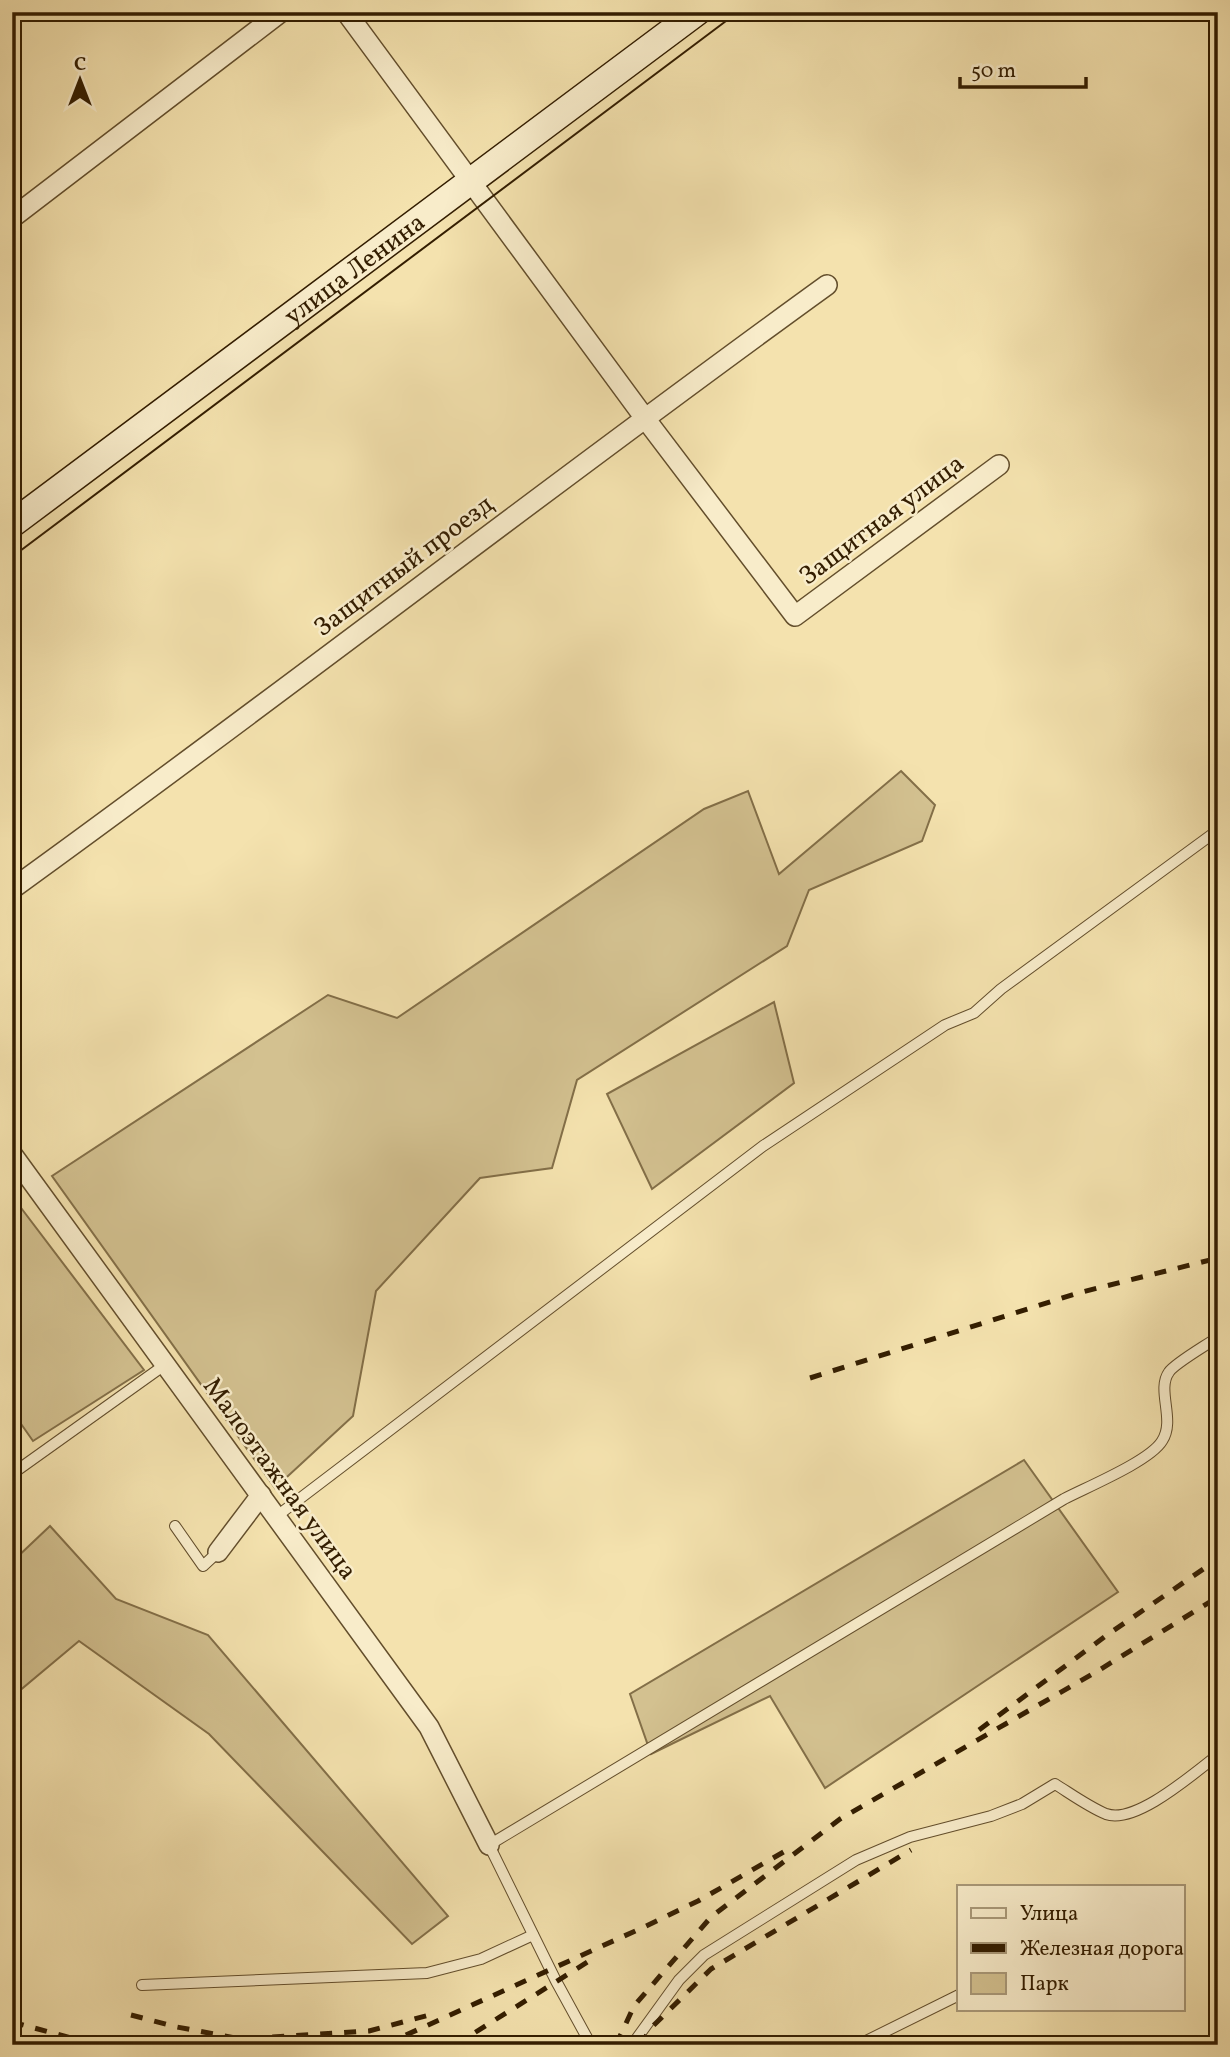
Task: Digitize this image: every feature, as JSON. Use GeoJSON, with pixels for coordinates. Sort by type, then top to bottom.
{"type":"FeatureCollection","features":[{"type":"Feature","properties":{"kind":"main road","name":"улица Ленина"},"geometry":{"type":"LineString","coordinates":[[12,524],[697,12]]}},
{"type":"Feature","properties":{"kind":"street"},"geometry":{"type":"LineString","coordinates":[[12,218],[281,12]]}},
{"type":"Feature","properties":{"kind":"street"},"geometry":{"type":"LineString","coordinates":[[346,12],[644,417]]}},
{"type":"Feature","properties":{"kind":"street","name":"Защитный проезд"},"geometry":{"type":"LineString","coordinates":[[12,889],[129,805],[644,417],[827,285]]}},
{"type":"Feature","properties":{"kind":"street","name":"Защитная улица"},"geometry":{"type":"LineString","coordinates":[[644,417],[795,616],[999,465]]}},
{"type":"Feature","properties":{"kind":"street","name":"Малоэтажная улица"},"geometry":{"type":"LineString","coordinates":[[12,1154],[429,1727],[489,1844]]}},
{"type":"Feature","properties":{"kind":"street"},"geometry":{"type":"LineString","coordinates":[[218,1552],[261,1495]]}},
{"type":"Feature","properties":{"kind":"lane"},"geometry":{"type":"LineString","coordinates":[[277,1516],[763,1146],[945,1025],[974,1013],[1001,989],[1218,830]]}},
{"type":"Feature","properties":{"kind":"lane"},"geometry":{"type":"LineString","coordinates":[[591,2045],[489,1844],[1064,1499],[1154,1452],[1166,1435],[1169,1419],[1165,1383],[1169,1372],[1218,1337]]}},
{"type":"Feature","properties":{"kind":"lane"},"geometry":{"type":"LineString","coordinates":[[12,1474],[166,1364]]}},
{"type":"Feature","properties":{"kind":"lane"},"geometry":{"type":"LineString","coordinates":[[175,1526],[204,1566],[218,1552]]}},
{"type":"Feature","properties":{"kind":"lane"},"geometry":{"type":"LineString","coordinates":[[632,2045],[679,1980],[704,1955],[856,1860],[910,1837],[991,1816],[1022,1804],[1055,1784],[1109,1815],[1127,1814],[1147,1806],[1218,1755]]}},
{"type":"Feature","properties":{"kind":"lane"},"geometry":{"type":"LineString","coordinates":[[142,1985],[427,1973],[481,1959],[533,1935]]}},
{"type":"Feature","properties":{"kind":"lane"},"geometry":{"type":"LineString","coordinates":[[858,2045],[957,1996]]}},
{"type":"Feature","properties":{"kind":"green space"},"geometry":{"type":"Polygon","coordinates":[[[901,771],[935,805],[922,841],[809,890],[787,946],[577,1080],[552,1168],[480,1178],[376,1291],[353,1416],[275,1488],[52,1176],[328,995],[397,1018],[704,809],[748,791],[779,874],[901,771]]]}},
{"type":"Feature","properties":{"kind":"green space"},"geometry":{"type":"Polygon","coordinates":[[[774,1002],[794,1083],[652,1189],[607,1094],[774,1002]]]}},
{"type":"Feature","properties":{"kind":"green space"},"geometry":{"type":"Polygon","coordinates":[[[12,1196],[144,1370],[33,1441],[12,1411],[12,1196]]]}},
{"type":"Feature","properties":{"kind":"green space"},"geometry":{"type":"Polygon","coordinates":[[[1024,1460],[1118,1592],[825,1788],[770,1696],[651,1754],[630,1694],[1024,1460]]]}},
{"type":"Feature","properties":{"kind":"green space"},"geometry":{"type":"Polygon","coordinates":[[[50,1526],[116,1599],[208,1635],[448,1916],[412,1944],[209,1734],[79,1641],[12,1697],[12,1562],[50,1526]]]}},
{"type":"Feature","properties":{"kind":"tram line"},"geometry":{"type":"LineString","coordinates":[[12,557],[738,12]]}},
{"type":"Feature","properties":{"kind":"railway"},"geometry":{"type":"LineString","coordinates":[[810,1378],[1078,1293],[1218,1258]]}},
{"type":"Feature","properties":{"kind":"railway"},"geometry":{"type":"LineString","coordinates":[[979,1730],[1107,1635],[1218,1559]]}},
{"type":"Feature","properties":{"kind":"railway"},"geometry":{"type":"LineString","coordinates":[[616,2045],[634,2006],[711,1917],[840,1819],[1096,1672],[1218,1597]]}},
{"type":"Feature","properties":{"kind":"railway"},"geometry":{"type":"LineString","coordinates":[[384,2045],[698,1901],[787,1850]]}},
{"type":"Feature","properties":{"kind":"railway"},"geometry":{"type":"LineString","coordinates":[[640,2045],[652,2027],[711,1969],[911,1850]]}},
{"type":"Feature","properties":{"kind":"railway"},"geometry":{"type":"LineString","coordinates":[[455,2045],[589,1961]]}},
{"type":"Feature","properties":{"kind":"railway"},"geometry":{"type":"LineString","coordinates":[[131,2015],[241,2039],[369,2031],[433,2014]]}},
{"type":"Feature","properties":{"kind":"railway"},"geometry":{"type":"LineString","coordinates":[[12,2022],[97,2045]]}},
{"type":"Feature","properties":{"kind":"railway"},"geometry":{"type":"LineString","coordinates":[[1195,2045],[1218,2035]]}}]}
